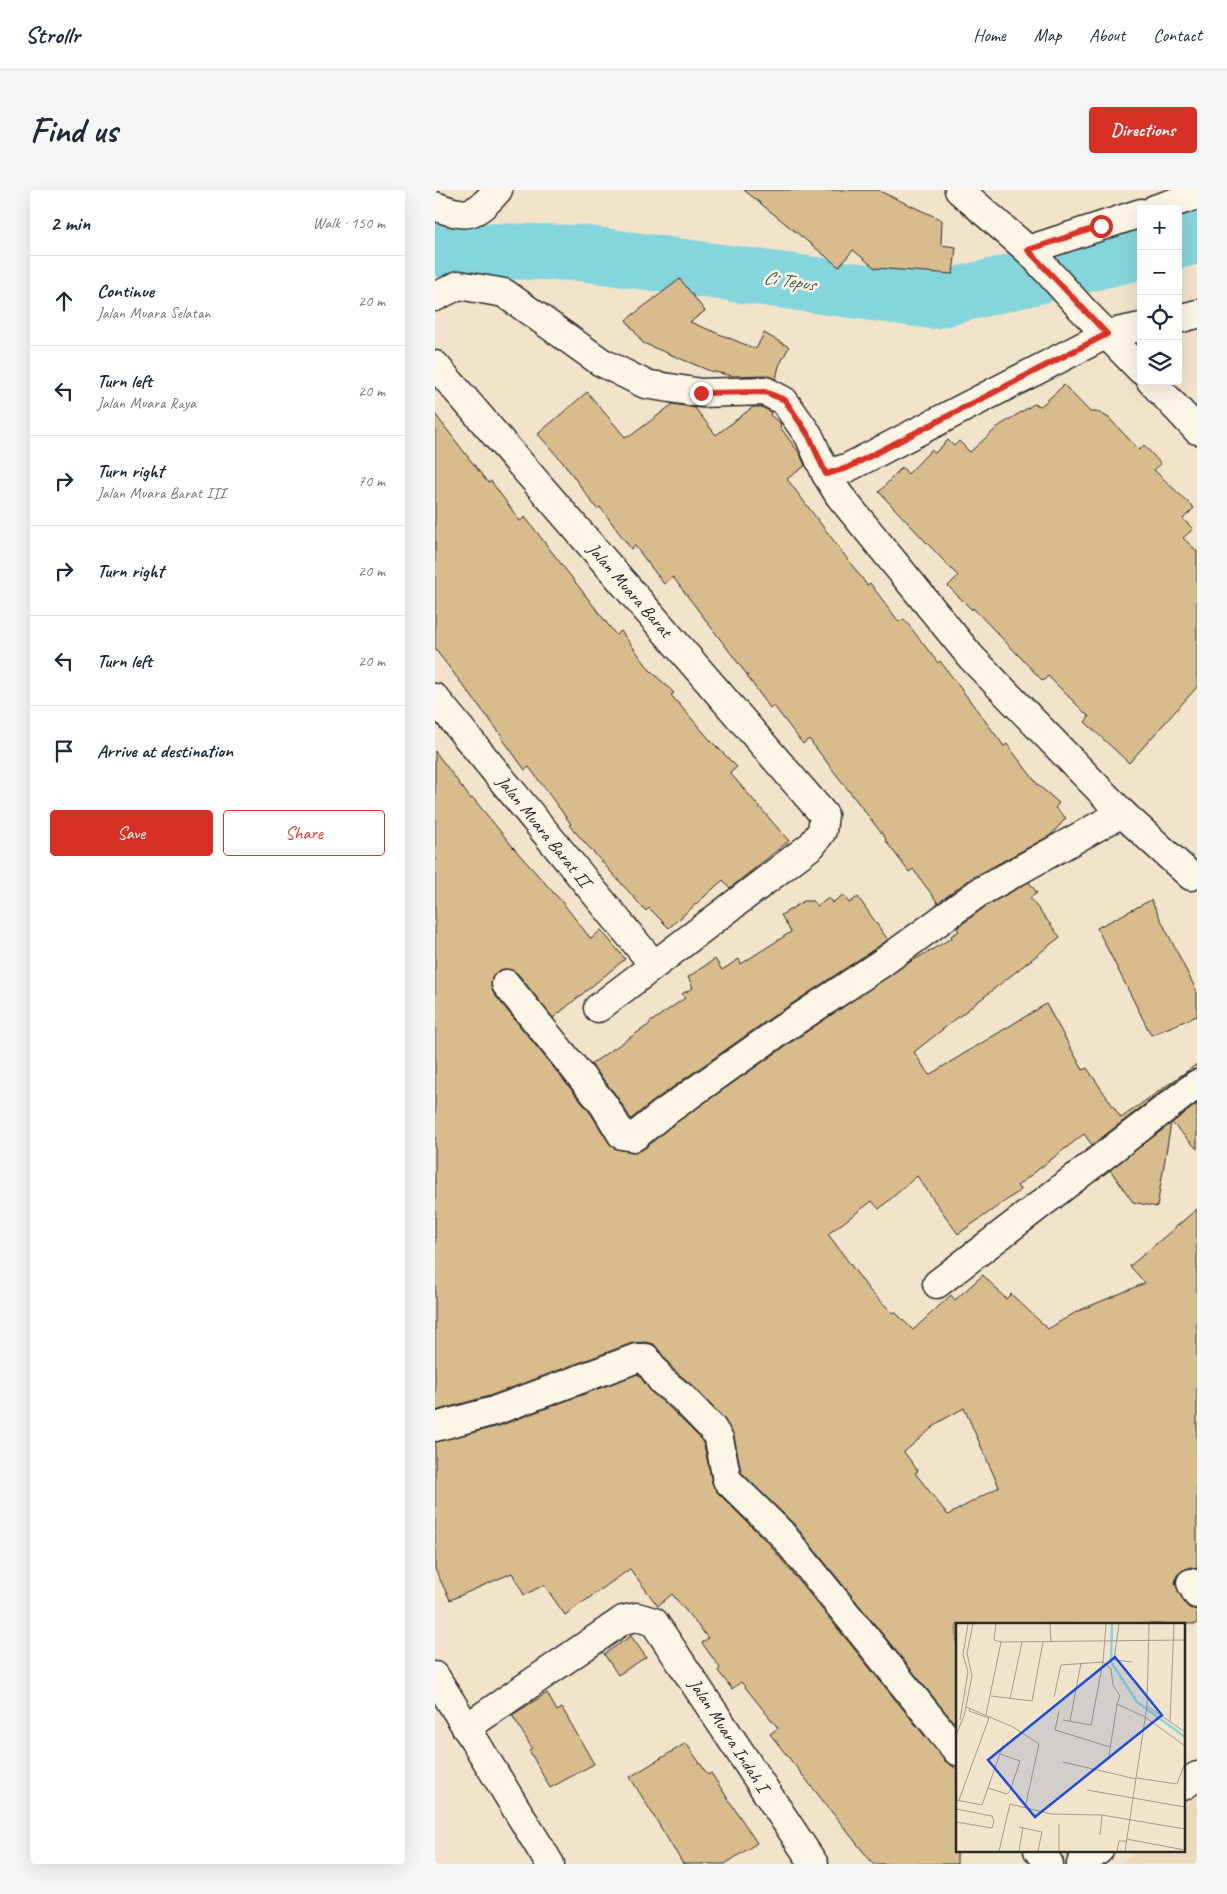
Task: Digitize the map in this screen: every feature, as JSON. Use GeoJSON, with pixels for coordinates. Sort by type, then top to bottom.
{"type":"FeatureCollection","features":[{"type":"Feature","properties":{"kind":"street"},"geometry":{"type":"LineString","coordinates":[[435,206],[454,214],[472,213],[484,206],[498,190]]}},
{"type":"Feature","properties":{"kind":"street"},"geometry":{"type":"LineString","coordinates":[[959,190],[1035,258],[1137,366]]}},
{"type":"Feature","properties":{"kind":"street"},"geometry":{"type":"LineString","coordinates":[[1167,205],[1197,195]]}},
{"type":"Feature","properties":{"kind":"street"},"geometry":{"type":"LineString","coordinates":[[1035,258],[1137,216]]}},
{"type":"Feature","properties":{"kind":"street"},"geometry":{"type":"LineString","coordinates":[[435,297],[459,285],[504,293],[601,362],[645,384],[701,393],[765,392],[785,400],[809,436],[836,471],[839,495],[971,657],[1122,813],[1191,876]]}},
{"type":"Feature","properties":{"kind":"street"},"geometry":{"type":"LineString","coordinates":[[1182,318],[1197,314]]}},
{"type":"Feature","properties":{"kind":"street"},"geometry":{"type":"LineString","coordinates":[[836,471],[1107,334],[1137,328]]}},
{"type":"Feature","properties":{"kind":"street","name":"Jalan Muara Barat"},"geometry":{"type":"LineString","coordinates":[[435,365],[825,815],[823,831],[812,845],[653,965]]}},
{"type":"Feature","properties":{"kind":"street"},"geometry":{"type":"LineString","coordinates":[[1155,385],[1197,430]]}},
{"type":"Feature","properties":{"kind":"street","name":"Jalan Muara Barat II"},"geometry":{"type":"LineString","coordinates":[[435,698],[653,965]]}},
{"type":"Feature","properties":{"kind":"street"},"geometry":{"type":"LineString","coordinates":[[506,984],[604,1105],[622,1135],[634,1137],[661,1115],[781,1030],[882,963],[978,893],[1122,813]]}},
{"type":"Feature","properties":{"kind":"street"},"geometry":{"type":"LineString","coordinates":[[598,1008],[653,965]]}},
{"type":"Feature","properties":{"kind":"street"},"geometry":{"type":"LineString","coordinates":[[937,1284],[1197,1084]]}},
{"type":"Feature","properties":{"kind":"street"},"geometry":{"type":"LineString","coordinates":[[435,1427],[494,1411],[637,1358],[646,1358],[662,1381],[689,1403],[712,1428],[719,1439],[727,1480],[781,1533],[956,1750]]}},
{"type":"Feature","properties":{"kind":"street","name":"Jalan Muara Indah I"},"geometry":{"type":"LineString","coordinates":[[466,1728],[623,1620],[637,1617],[654,1622],[814,1864]]}},
{"type":"Feature","properties":{"kind":"street"},"geometry":{"type":"LineString","coordinates":[[435,1676],[550,1864]]}},
{"type":"Feature","properties":{"kind":"street"},"geometry":{"type":"LineString","coordinates":[[1185,1785],[1197,1776]]}},
{"type":"Feature","properties":{"kind":"street"},"geometry":{"type":"LineString","coordinates":[[1040,1852],[1049,1864]]}},
{"type":"Feature","properties":{"kind":"street"},"geometry":{"type":"LineString","coordinates":[[1081,1864],[1096,1852]]}},
{"type":"Feature","properties":{"kind":"shaded area"},"geometry":{"type":"Polygon","coordinates":[[[1197,1796],[1197,1864],[1121,1864],[1134,1852],[1185,1852],[1185,1806],[1197,1796]]]}},
{"type":"Feature","properties":{"kind":"building"},"geometry":{"type":"Polygon","coordinates":[[[744,190],[877,190],[942,220],[941,245],[956,247],[953,274],[875,268],[853,250],[839,267],[744,190]]]}},
{"type":"Feature","properties":{"kind":"building"},"geometry":{"type":"Polygon","coordinates":[[[680,279],[705,311],[690,322],[756,349],[764,333],[789,347],[779,366],[776,379],[765,375],[733,376],[710,371],[643,343],[626,320],[680,279]]]}},
{"type":"Feature","properties":{"kind":"building"},"geometry":{"type":"Polygon","coordinates":[[[1064,385],[1090,412],[1098,412],[1109,418],[1139,450],[1144,445],[1161,464],[1154,470],[1194,508],[1183,519],[1193,529],[1183,538],[1197,551],[1197,687],[1129,763],[1085,722],[1089,717],[1048,676],[1043,681],[973,608],[972,610],[948,586],[958,576],[879,492],[902,467],[908,474],[931,450],[935,453],[948,440],[954,446],[959,441],[970,452],[999,426],[1034,404],[1041,406],[1064,385]]]}},
{"type":"Feature","properties":{"kind":"building"},"geometry":{"type":"Polygon","coordinates":[[[587,392],[625,437],[628,435],[629,437],[673,404],[695,408],[716,435],[753,407],[761,407],[771,412],[770,415],[781,424],[780,427],[800,454],[805,466],[787,479],[867,585],[870,583],[899,622],[904,619],[938,663],[940,661],[1004,746],[1007,744],[1038,785],[1059,803],[1055,808],[1066,818],[1051,835],[970,879],[938,903],[913,869],[909,872],[809,739],[803,744],[774,706],[770,708],[673,577],[664,584],[635,546],[631,549],[600,507],[597,509],[565,465],[538,434],[587,392]]]}},
{"type":"Feature","properties":{"kind":"building"},"geometry":{"type":"Polygon","coordinates":[[[435,414],[488,483],[491,481],[520,521],[525,517],[616,635],[621,631],[650,670],[674,693],[671,695],[711,741],[737,767],[730,773],[789,841],[730,888],[723,880],[669,928],[649,908],[646,911],[569,825],[571,824],[529,767],[525,770],[503,737],[435,649],[435,414]]]}},
{"type":"Feature","properties":{"kind":"building"},"geometry":{"type":"Polygon","coordinates":[[[435,751],[471,799],[473,798],[518,853],[562,902],[591,939],[601,930],[625,959],[553,1018],[518,974],[512,970],[504,969],[497,972],[492,978],[491,986],[494,994],[591,1114],[614,1148],[632,1152],[644,1149],[670,1127],[790,1043],[905,965],[952,938],[951,936],[959,931],[957,928],[986,906],[1029,882],[1037,893],[1030,898],[1060,937],[914,1052],[929,1075],[1046,1004],[1083,1070],[1087,1068],[1121,1118],[1197,1064],[1197,1069],[1187,1072],[1092,1145],[1084,1134],[1017,1186],[1021,1190],[958,1234],[917,1176],[879,1209],[872,1201],[828,1234],[870,1291],[913,1330],[951,1295],[955,1300],[983,1275],[1006,1299],[1011,1294],[1048,1329],[1078,1311],[1145,1283],[1130,1266],[1197,1209],[1197,1569],[1191,1567],[1183,1570],[1177,1575],[1175,1583],[1184,1602],[1189,1608],[1197,1610],[1197,1624],[956,1623],[955,1724],[793,1523],[741,1472],[734,1436],[725,1420],[693,1386],[674,1370],[654,1344],[646,1342],[632,1343],[489,1396],[435,1411],[435,751]],[[964,1408],[939,1422],[904,1452],[918,1471],[915,1473],[948,1515],[999,1487],[964,1408]]]}},
{"type":"Feature","properties":{"kind":"building"},"geometry":{"type":"Polygon","coordinates":[[[843,895],[849,903],[858,897],[888,940],[772,1017],[631,1119],[616,1095],[591,1064],[685,998],[682,994],[693,988],[688,977],[715,959],[722,970],[739,959],[741,964],[791,932],[781,915],[804,901],[813,901],[817,906],[829,898],[832,903],[843,895]]]}},
{"type":"Feature","properties":{"kind":"building"},"geometry":{"type":"Polygon","coordinates":[[[1151,900],[1197,992],[1197,1016],[1151,1035],[1097,928],[1151,900]]]}},
{"type":"Feature","properties":{"kind":"building"},"geometry":{"type":"Polygon","coordinates":[[[1197,1104],[1197,1149],[1172,1123],[1197,1104]]]}},
{"type":"Feature","properties":{"kind":"building"},"geometry":{"type":"Polygon","coordinates":[[[1171,1123],[1157,1207],[1133,1202],[1110,1170],[1171,1123]]]}},
{"type":"Feature","properties":{"kind":"building"},"geometry":{"type":"Polygon","coordinates":[[[638,1374],[652,1393],[700,1438],[704,1445],[712,1483],[716,1491],[769,1544],[945,1761],[956,1768],[957,1864],[873,1864],[770,1734],[778,1728],[741,1682],[732,1689],[718,1671],[720,1668],[702,1643],[708,1638],[672,1594],[658,1606],[630,1569],[565,1615],[544,1585],[524,1595],[512,1573],[450,1600],[435,1569],[435,1442],[499,1426],[638,1374]]]}},
{"type":"Feature","properties":{"kind":"building"},"geometry":{"type":"Polygon","coordinates":[[[631,1636],[646,1657],[618,1675],[604,1654],[631,1636]]]}},
{"type":"Feature","properties":{"kind":"building"},"geometry":{"type":"Polygon","coordinates":[[[547,1693],[557,1711],[562,1708],[594,1764],[550,1788],[529,1750],[532,1748],[512,1715],[547,1693]]]}},
{"type":"Feature","properties":{"kind":"building"},"geometry":{"type":"Polygon","coordinates":[[[686,1743],[708,1775],[711,1773],[757,1843],[725,1864],[683,1864],[630,1777],[686,1743]]]}},
{"type":"Feature","properties":{"kind":"waterway","name":"Ci Tepus"},"geometry":{"type":"LineString","coordinates":[[1182,240],[1197,236]]}},
{"type":"Feature","properties":{"kind":"waterway","name":"Ci Tepus"},"geometry":{"type":"LineString","coordinates":[[435,241],[447,250],[581,253],[932,301],[1137,252]]}},
{"type":"Feature","properties":{"kind":"route"},"geometry":{"type":"LineString","coordinates":[[701,393],[765,392],[785,400],[809,436],[826,474],[847,468],[1107,334],[1028,250],[1101,226]]}}]}
